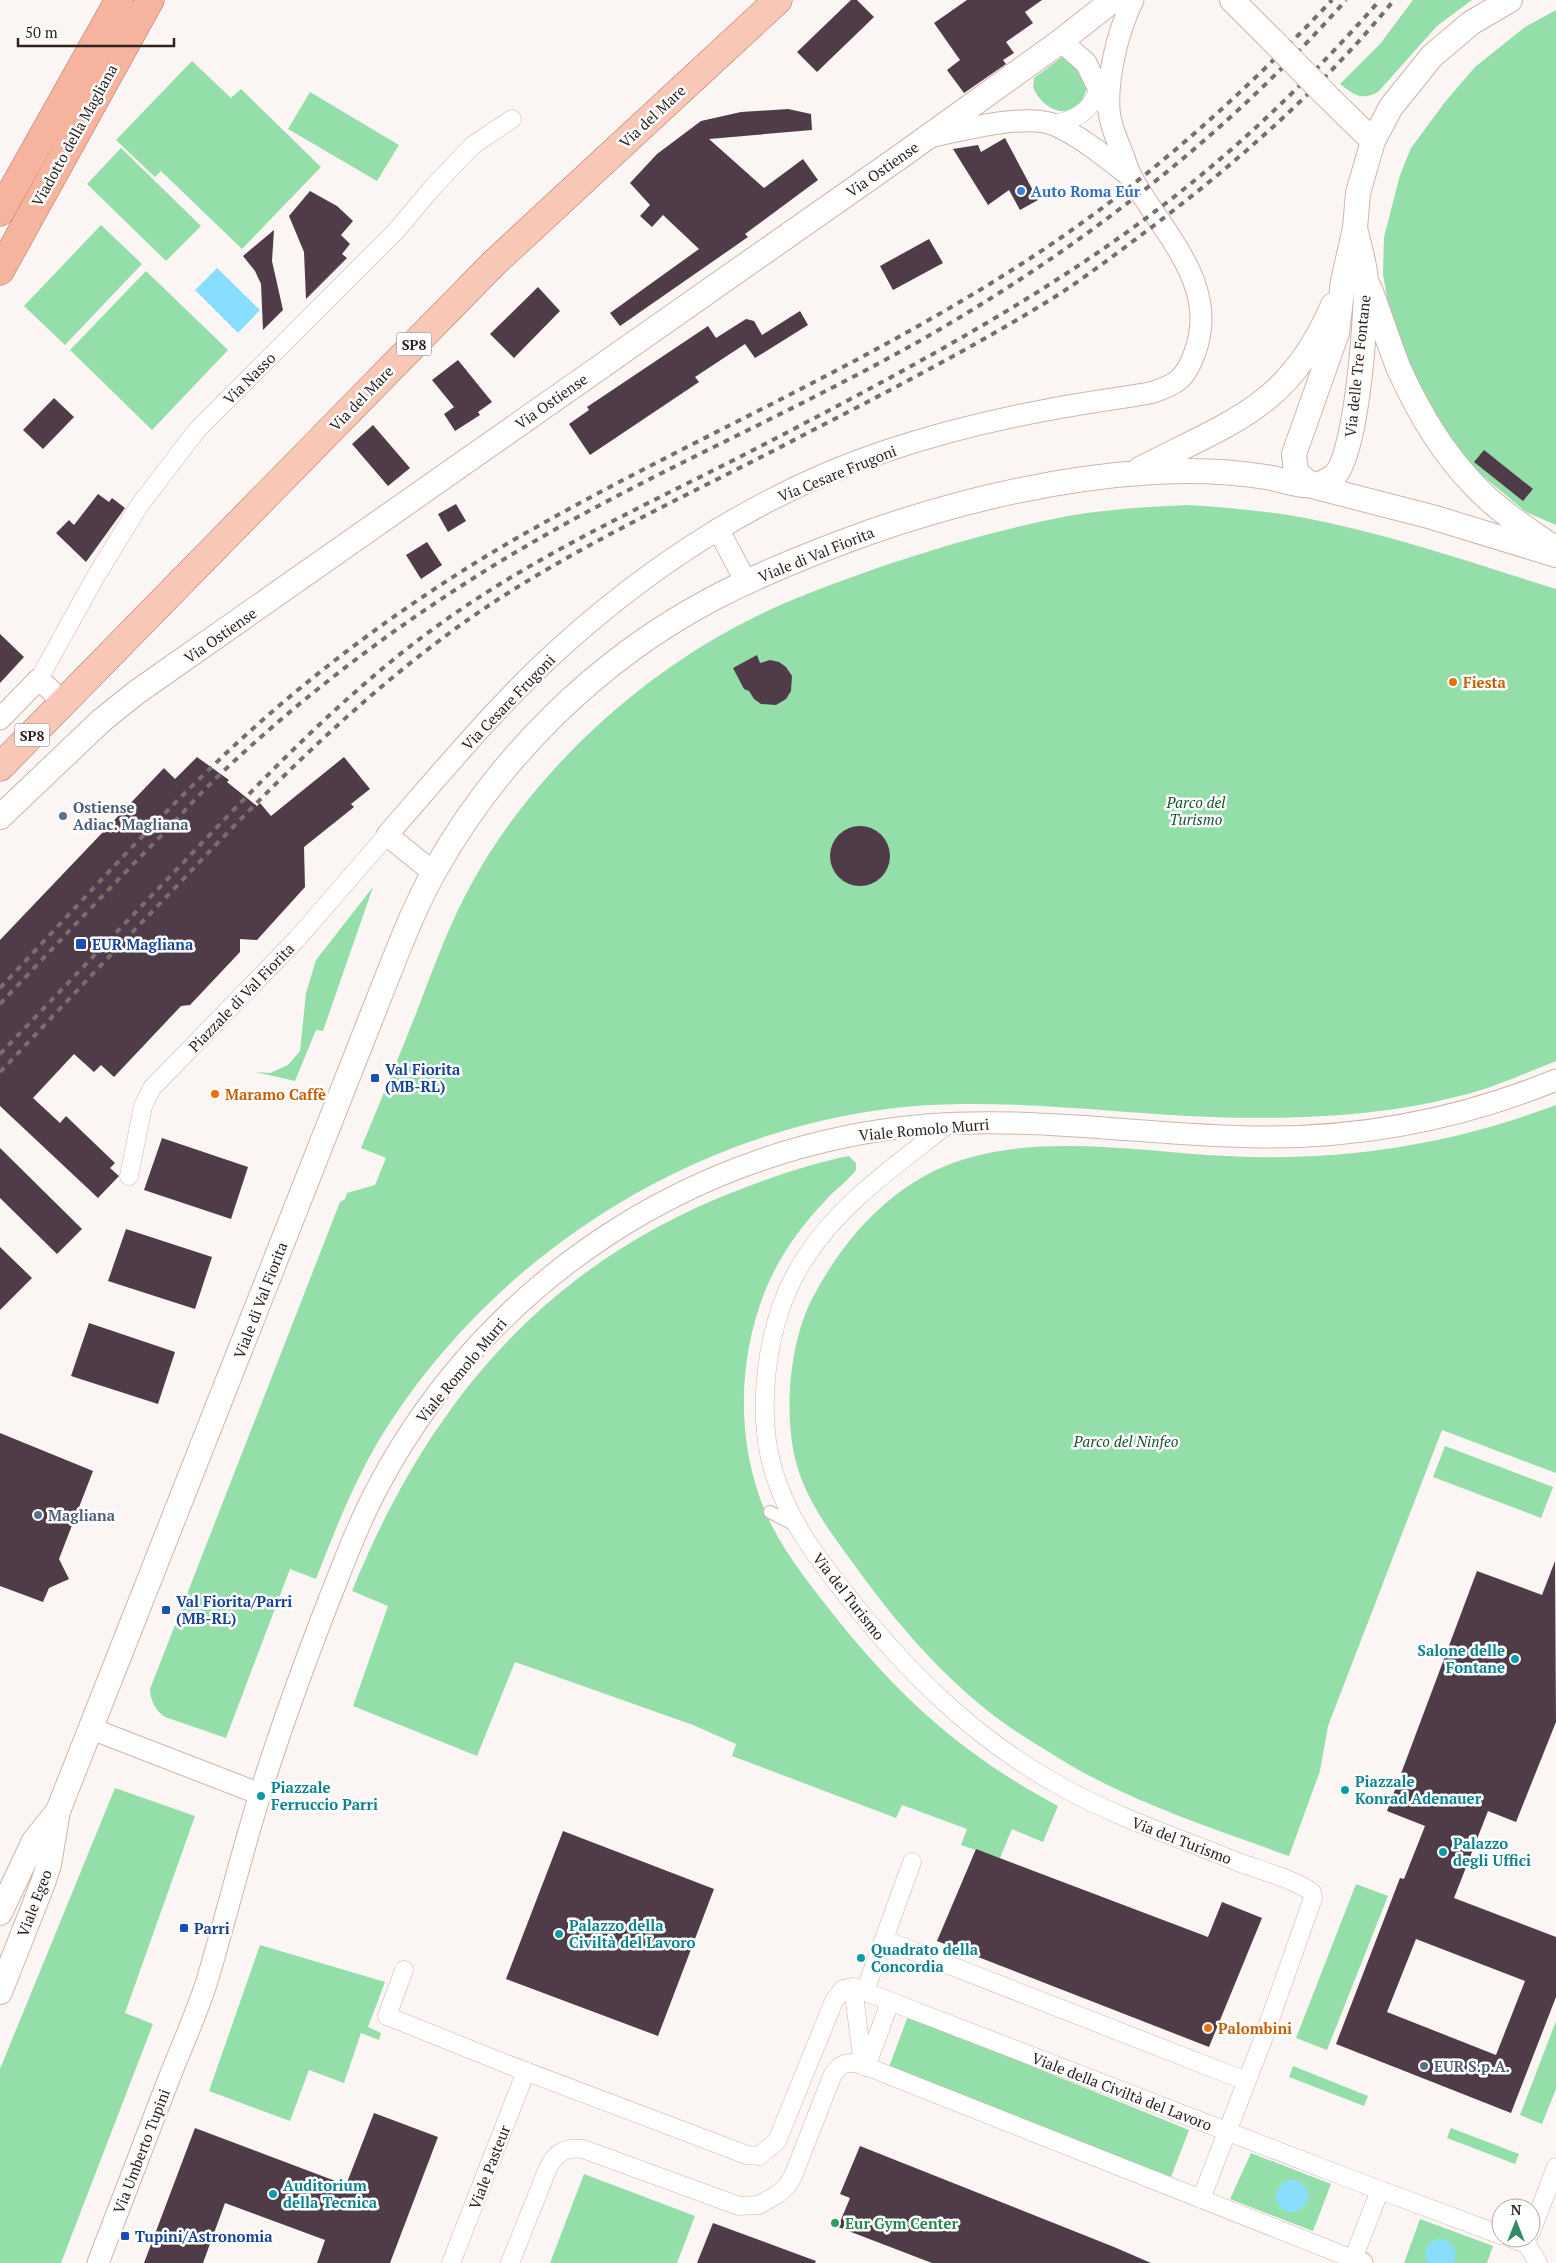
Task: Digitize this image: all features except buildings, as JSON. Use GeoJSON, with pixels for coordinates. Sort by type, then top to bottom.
{"type":"FeatureCollection","features":[{"type":"Feature","properties":{"kind":"highway","name":"Viadotto della Magliana"},"geometry":{"type":"LineString","coordinates":[[0,212],[119,0]]}},
{"type":"Feature","properties":{"kind":"highway","name":"Viadotto della Magliana"},"geometry":{"type":"LineString","coordinates":[[0,271],[150,0]]}},
{"type":"Feature","properties":{"kind":"main road","name":"Via del Mare"},"geometry":{"type":"LineString","coordinates":[[0,768],[493,264],[778,0]]}},
{"type":"Feature","properties":{"kind":"main road","name":"Via Ostiense"},"geometry":{"type":"LineString","coordinates":[[0,817],[102,720],[137,692],[928,137],[1061,41],[1113,0]]}},
{"type":"Feature","properties":{"kind":"main road"},"geometry":{"type":"LineString","coordinates":[[1232,0],[1373,141]]}},
{"type":"Feature","properties":{"kind":"main road","name":"Via delle Tre Fontane"},"geometry":{"type":"LineString","coordinates":[[1355,228],[1366,281],[1358,385],[1348,447],[1339,472],[1329,480],[1312,486],[1296,472],[1294,454],[1298,437],[1332,351],[1339,320],[1342,281],[1355,228],[1358,193],[1373,141],[1391,107],[1432,56],[1471,23],[1510,0]]}},
{"type":"Feature","properties":{"kind":"main road"},"geometry":{"type":"LineString","coordinates":[[1132,474],[1237,420],[1271,396],[1307,355],[1324,326],[1342,281]]}},
{"type":"Feature","properties":{"kind":"main road"},"geometry":{"type":"LineString","coordinates":[[1366,281],[1400,371],[1446,451],[1472,484],[1488,499],[1556,550]]}},
{"type":"Feature","properties":{"kind":"main road","name":"Viale di Val Fiorita"},"geometry":{"type":"LineString","coordinates":[[92,1729],[399,948],[434,872],[470,815],[536,734],[570,700],[604,671],[650,636],[698,607],[746,582],[852,538],[939,510],[1052,483],[1132,474],[1168,472],[1235,474],[1264,477],[1312,486]]}},
{"type":"Feature","properties":{"kind":"main road"},"geometry":{"type":"LineString","coordinates":[[1312,486],[1432,517],[1556,555]]}},
{"type":"Feature","properties":{"kind":"main road","name":"Viale Egeo"},"geometry":{"type":"LineString","coordinates":[[0,1992],[43,1883],[49,1864],[58,1811],[92,1729]]}},
{"type":"Feature","properties":{"kind":"main road","name":"Viale Egeo"},"geometry":{"type":"LineString","coordinates":[[0,1913],[34,1841],[58,1811]]}},
{"type":"Feature","properties":{"kind":"street"},"geometry":{"type":"LineString","coordinates":[[1109,110],[1111,80],[1120,34],[1133,0]]}},
{"type":"Feature","properties":{"kind":"street"},"geometry":{"type":"LineString","coordinates":[[1061,41],[1086,63],[1098,91],[1109,110],[1116,137],[1131,177]]}},
{"type":"Feature","properties":{"kind":"street"},"geometry":{"type":"LineString","coordinates":[[1053,125],[1082,115],[1091,105],[1098,91]]}},
{"type":"Feature","properties":{"kind":"street","name":"Via Nasso"},"geometry":{"type":"LineString","coordinates":[[39,679],[96,576],[139,506],[197,430],[395,232],[433,187],[474,144],[512,119]]}},
{"type":"Feature","properties":{"kind":"street"},"geometry":{"type":"LineString","coordinates":[[928,137],[1001,123],[1025,122],[1053,125],[1087,144],[1131,177]]}},
{"type":"Feature","properties":{"kind":"street","name":"Via Cesare Frugoni"},"geometry":{"type":"LineString","coordinates":[[387,835],[485,725],[561,647],[617,600],[718,528],[785,493],[886,451],[988,423],[1047,410],[1150,393],[1177,383],[1187,370],[1198,343],[1201,327],[1198,297],[1185,259],[1131,177]]}},
{"type":"Feature","properties":{"kind":"street"},"geometry":{"type":"LineString","coordinates":[[718,528],[746,582]]}},
{"type":"Feature","properties":{"kind":"street"},"geometry":{"type":"LineString","coordinates":[[0,719],[39,679],[64,703]]}},
{"type":"Feature","properties":{"kind":"street"},"geometry":{"type":"LineString","coordinates":[[387,835],[434,872]]}},
{"type":"Feature","properties":{"kind":"street","name":"Piazzale di Val Fiorita"},"geometry":{"type":"LineString","coordinates":[[129,1176],[143,1106],[152,1088],[297,939],[387,835]]}},
{"type":"Feature","properties":{"kind":"street","name":"Viale Romolo Murri"},"geometry":{"type":"LineString","coordinates":[[260,1794],[305,1662],[335,1585],[378,1487],[399,1449],[430,1404],[480,1342],[539,1284],[570,1259],[619,1226],[661,1202],[712,1178],[791,1149],[845,1136],[902,1127],[1011,1122],[1192,1134],[1260,1137],[1316,1136],[1374,1131],[1464,1113],[1517,1096],[1556,1080]]}},
{"type":"Feature","properties":{"kind":"street","name":"Via del Turismo"},"geometry":{"type":"LineString","coordinates":[[948,1124],[859,1194],[830,1224],[805,1258],[786,1294],[770,1348],[767,1376],[767,1432],[770,1455],[779,1487],[799,1527],[855,1606],[906,1665],[947,1706],[992,1742],[1048,1779],[1093,1803],[1142,1825],[1308,1889],[1313,1898],[1246,2081]]}},
{"type":"Feature","properties":{"kind":"street"},"geometry":{"type":"LineString","coordinates":[[770,1512],[799,1527]]}},
{"type":"Feature","properties":{"kind":"street"},"geometry":{"type":"LineString","coordinates":[[92,1729],[260,1794]]}},
{"type":"Feature","properties":{"kind":"street","name":"Via Umberto Tupini"},"geometry":{"type":"LineString","coordinates":[[98,2263],[206,1985],[260,1794]]}},
{"type":"Feature","properties":{"kind":"street"},"geometry":{"type":"LineString","coordinates":[[864,2066],[859,1989],[885,1940],[912,1862]]}},
{"type":"Feature","properties":{"kind":"street"},"geometry":{"type":"LineString","coordinates":[[885,1940],[1246,2081],[1201,2199]]}},
{"type":"Feature","properties":{"kind":"street"},"geometry":{"type":"LineString","coordinates":[[404,1970],[387,2016],[747,2155],[759,2156],[773,2146],[780,2135],[837,1997],[844,1989],[859,1989]]}},
{"type":"Feature","properties":{"kind":"street","name":"Viale della Civiltà del Lavoro"},"geometry":{"type":"LineString","coordinates":[[859,1989],[1491,2231]]}},
{"type":"Feature","properties":{"kind":"street"},"geometry":{"type":"LineString","coordinates":[[864,2066],[890,2002]]}},
{"type":"Feature","properties":{"kind":"street"},"geometry":{"type":"LineString","coordinates":[[510,2263],[552,2160],[564,2150],[583,2149],[738,2206],[759,2205],[778,2194],[793,2176],[836,2070],[847,2062],[864,2066],[1355,2262],[1380,2190]]}},
{"type":"Feature","properties":{"kind":"street","name":"Viale Pasteur"},"geometry":{"type":"LineString","coordinates":[[451,2263],[526,2071]]}},
{"type":"Feature","properties":{"kind":"street"},"geometry":{"type":"LineString","coordinates":[[1541,2207],[1556,2168]]}},
{"type":"Feature","properties":{"kind":"street"},"geometry":{"type":"LineString","coordinates":[[1533,2248],[1538,2263]]}},
{"type":"Feature","properties":{"kind":"green space"},"geometry":{"type":"Polygon","coordinates":[[[1413,0],[1472,0],[1437,26],[1378,92],[1367,96],[1358,96],[1340,84],[1380,44],[1413,0]]]}},
{"type":"Feature","properties":{"kind":"green space"},"geometry":{"type":"Polygon","coordinates":[[[1556,10],[1556,525],[1526,512],[1459,456],[1422,397],[1390,316],[1383,274],[1384,237],[1400,175],[1411,148],[1445,102],[1475,67],[1525,27],[1556,10]]]}},
{"type":"Feature","properties":{"kind":"green space"},"geometry":{"type":"Polygon","coordinates":[[[1062,57],[1075,61],[1087,85],[1084,97],[1078,105],[1071,110],[1063,111],[1046,105],[1033,87],[1034,78],[1062,57]]]}},
{"type":"Feature","properties":{"kind":"green space"},"geometry":{"type":"Polygon","coordinates":[[[192,61],[231,98],[241,89],[321,167],[242,249],[161,171],[155,177],[116,140],[192,61]]]}},
{"type":"Feature","properties":{"kind":"green space"},"geometry":{"type":"Polygon","coordinates":[[[310,92],[399,145],[377,181],[288,129],[310,92]]]}},
{"type":"Feature","properties":{"kind":"green space"},"geometry":{"type":"Polygon","coordinates":[[[121,148],[201,226],[166,261],[87,184],[121,148]]]}},
{"type":"Feature","properties":{"kind":"green space"},"geometry":{"type":"Polygon","coordinates":[[[101,225],[142,264],[65,345],[24,306],[101,225]]]}},
{"type":"Feature","properties":{"kind":"green space"},"geometry":{"type":"Polygon","coordinates":[[[146,271],[228,350],[152,430],[70,350],[146,271]]]}},
{"type":"Feature","properties":{"kind":"green space","name":"Parco del Turismo"},"geometry":{"type":"Polygon","coordinates":[[[1187,505],[1230,508],[1300,517],[1365,531],[1556,589],[1556,1061],[1481,1090],[1415,1106],[1382,1111],[1314,1117],[1246,1118],[1181,1116],[1026,1105],[964,1104],[879,1110],[796,1127],[715,1155],[638,1192],[567,1238],[501,1292],[442,1353],[379,1439],[341,1518],[316,1579],[290,1569],[226,1738],[162,1715],[152,1701],[150,1689],[340,1202],[345,1199],[347,1193],[375,1185],[386,1158],[361,1148],[457,912],[497,841],[525,803],[591,732],[627,700],[665,671],[705,645],[745,622],[777,607],[877,568],[996,532],[1083,514],[1187,505]]]}},
{"type":"Feature","properties":{"kind":"green space"},"geometry":{"type":"Polygon","coordinates":[[[373,887],[323,1031],[316,1030],[295,1081],[255,1072],[270,1073],[288,1065],[300,1051],[306,993],[316,960],[373,887]]]}},
{"type":"Feature","properties":{"kind":"green space","name":"Parco del Ninfeo"},"geometry":{"type":"Polygon","coordinates":[[[1556,1105],[1556,1473],[1442,1430],[1328,1726],[1320,1771],[1289,1856],[1178,1815],[1123,1792],[1070,1765],[998,1718],[968,1695],[914,1640],[865,1580],[822,1519],[810,1498],[794,1455],[790,1410],[793,1362],[797,1339],[804,1318],[825,1276],[856,1233],[895,1196],[916,1181],[940,1168],[965,1159],[1028,1147],[1095,1147],[1269,1157],[1353,1153],[1394,1148],[1476,1131],[1556,1105]]]}},
{"type":"Feature","properties":{"kind":"green space"},"geometry":{"type":"Polygon","coordinates":[[[849,1156],[856,1163],[856,1170],[816,1210],[793,1240],[773,1273],[757,1312],[745,1373],[744,1403],[750,1464],[759,1494],[777,1536],[812,1587],[865,1653],[914,1704],[966,1748],[1025,1787],[1058,1806],[1043,1842],[1012,1829],[1000,1858],[961,1845],[967,1829],[902,1805],[896,1818],[732,1756],[736,1744],[693,1725],[515,1662],[477,1756],[353,1706],[388,1606],[352,1591],[383,1522],[418,1459],[458,1400],[502,1347],[553,1299],[609,1256],[671,1220],[767,1179],[849,1156]]]}},
{"type":"Feature","properties":{"kind":"green space"},"geometry":{"type":"Polygon","coordinates":[[[1445,1446],[1553,1487],[1541,1518],[1433,1477],[1445,1446]]]}},
{"type":"Feature","properties":{"kind":"green space"},"geometry":{"type":"Polygon","coordinates":[[[115,1788],[195,1816],[125,2013],[153,2024],[61,2263],[0,2263],[0,2069],[115,1788]]]}},
{"type":"Feature","properties":{"kind":"green space"},"geometry":{"type":"Polygon","coordinates":[[[1356,1884],[1388,1896],[1327,2050],[1296,2038],[1356,1884]]]}},
{"type":"Feature","properties":{"kind":"green space"},"geometry":{"type":"Polygon","coordinates":[[[260,1945],[385,1982],[368,2027],[381,2033],[379,2040],[361,2033],[344,2083],[309,2070],[290,2121],[209,2091],[260,1945]]]}},
{"type":"Feature","properties":{"kind":"green space"},"geometry":{"type":"Polygon","coordinates":[[[908,2016],[1189,2130],[1171,2177],[889,2067],[908,2016]]]}},
{"type":"Feature","properties":{"kind":"green space"},"geometry":{"type":"Polygon","coordinates":[[[1556,2021],[1556,2089],[1542,2124],[1520,2115],[1556,2021]]]}},
{"type":"Feature","properties":{"kind":"green space"},"geometry":{"type":"Polygon","coordinates":[[[1293,2066],[1368,2096],[1364,2106],[1289,2077],[1293,2066]]]}},
{"type":"Feature","properties":{"kind":"green space"},"geometry":{"type":"Polygon","coordinates":[[[1451,2128],[1519,2154],[1515,2164],[1447,2138],[1451,2128]]]}},
{"type":"Feature","properties":{"kind":"green space"},"geometry":{"type":"Polygon","coordinates":[[[1251,2153],[1331,2184],[1313,2231],[1230,2199],[1251,2153]]]}},
{"type":"Feature","properties":{"kind":"green space"},"geometry":{"type":"Polygon","coordinates":[[[584,2174],[695,2216],[677,2263],[550,2263],[584,2174]]]}},
{"type":"Feature","properties":{"kind":"green space"},"geometry":{"type":"Polygon","coordinates":[[[1420,2219],[1491,2245],[1492,2248],[1487,2263],[1404,2263],[1420,2219]]]}},
{"type":"Feature","properties":{"kind":"water"},"geometry":{"type":"Polygon","coordinates":[[[217,268],[260,310],[238,333],[195,290],[217,268]]]}},
{"type":"Feature","properties":{"kind":"water"},"geometry":{"type":"Polygon","coordinates":[[[1292,2180],[1298,2181],[1303,2185],[1307,2190],[1307,2202],[1303,2207],[1298,2211],[1292,2212],[1286,2211],[1281,2207],[1277,2202],[1276,2196],[1277,2190],[1281,2185],[1286,2181],[1292,2180]]]}},
{"type":"Feature","properties":{"kind":"water"},"geometry":{"type":"Polygon","coordinates":[[[1438,2239],[1443,2239],[1453,2246],[1456,2254],[1454,2263],[1428,2263],[1425,2255],[1428,2245],[1438,2239]]]}},
{"type":"Feature","properties":{"kind":"railway"},"geometry":{"type":"LineString","coordinates":[[0,988],[192,786],[284,702],[349,649],[418,600],[488,555],[622,481],[827,376],[961,301],[1026,261],[1109,203],[1187,140],[1261,72],[1332,0]]}},
{"type":"Feature","properties":{"kind":"railway"},"geometry":{"type":"LineString","coordinates":[[0,1004],[213,781],[259,738],[319,688],[382,640],[480,574],[588,511],[868,369],[923,339],[1038,267],[1148,187],[1201,143],[1300,50],[1346,0]]}},
{"type":"Feature","properties":{"kind":"railway"},"geometry":{"type":"LineString","coordinates":[[0,1054],[291,752],[353,693],[419,639],[491,590],[567,545],[868,390],[972,332],[1073,269],[1170,200],[1226,154],[1280,105],[1331,54],[1380,0]]}},
{"type":"Feature","properties":{"kind":"railway"},"geometry":{"type":"LineString","coordinates":[[0,1072],[282,778],[358,707],[439,641],[482,610],[551,567],[661,508],[910,380],[1012,323],[1069,287],[1174,210],[1242,155],[1306,96],[1366,33],[1394,0]]}},
{"type":"Feature","properties":{"kind":"place","name":"Auto Roma Eur"},"geometry":{"type":"Point","coordinates":[1021,191]}},
{"type":"Feature","properties":{"kind":"place","name":"Fiesta"},"geometry":{"type":"Point","coordinates":[1453,682]}},
{"type":"Feature","properties":{"kind":"place","name":"Ostiense Adiac. Magliana"},"geometry":{"type":"Point","coordinates":[63,816]}},
{"type":"Feature","properties":{"kind":"place","name":"EUR Magliana"},"geometry":{"type":"Point","coordinates":[81,944]}},
{"type":"Feature","properties":{"kind":"place","name":"Val Fiorita (MB-RL)"},"geometry":{"type":"Point","coordinates":[375,1078]}},
{"type":"Feature","properties":{"kind":"place","name":"Maramo Caffè"},"geometry":{"type":"Point","coordinates":[215,1094]}},
{"type":"Feature","properties":{"kind":"place","name":"Magliana"},"geometry":{"type":"Point","coordinates":[38,1515]}},
{"type":"Feature","properties":{"kind":"place","name":"Val Fiorita/Parri (MB-RL)"},"geometry":{"type":"Point","coordinates":[166,1610]}},
{"type":"Feature","properties":{"kind":"place","name":"Salone delle Fontane"},"geometry":{"type":"Point","coordinates":[1515,1659]}},
{"type":"Feature","properties":{"kind":"place","name":"Piazzale Konrad Adenauer"},"geometry":{"type":"Point","coordinates":[1345,1790]}},
{"type":"Feature","properties":{"kind":"place","name":"Piazzale Ferruccio Parri"},"geometry":{"type":"Point","coordinates":[261,1796]}},
{"type":"Feature","properties":{"kind":"place","name":"Palazzo degli Uffici"},"geometry":{"type":"Point","coordinates":[1443,1852]}},
{"type":"Feature","properties":{"kind":"place","name":"Parri"},"geometry":{"type":"Point","coordinates":[184,1928]}},
{"type":"Feature","properties":{"kind":"place","name":"Palazzo della Civiltà del Lavoro"},"geometry":{"type":"Point","coordinates":[559,1934]}},
{"type":"Feature","properties":{"kind":"place","name":"Quadrato della Concordia"},"geometry":{"type":"Point","coordinates":[861,1958]}},
{"type":"Feature","properties":{"kind":"place","name":"Palombini"},"geometry":{"type":"Point","coordinates":[1208,2028]}},
{"type":"Feature","properties":{"kind":"place","name":"EUR S.p.A."},"geometry":{"type":"Point","coordinates":[1424,2066]}},
{"type":"Feature","properties":{"kind":"place","name":"Auditorium della Tecnica"},"geometry":{"type":"Point","coordinates":[273,2194]}},
{"type":"Feature","properties":{"kind":"place","name":"Eur Gym Center"},"geometry":{"type":"Point","coordinates":[835,2223]}},
{"type":"Feature","properties":{"kind":"place","name":"Tupini/Astronomia"},"geometry":{"type":"Point","coordinates":[125,2236]}}]}
